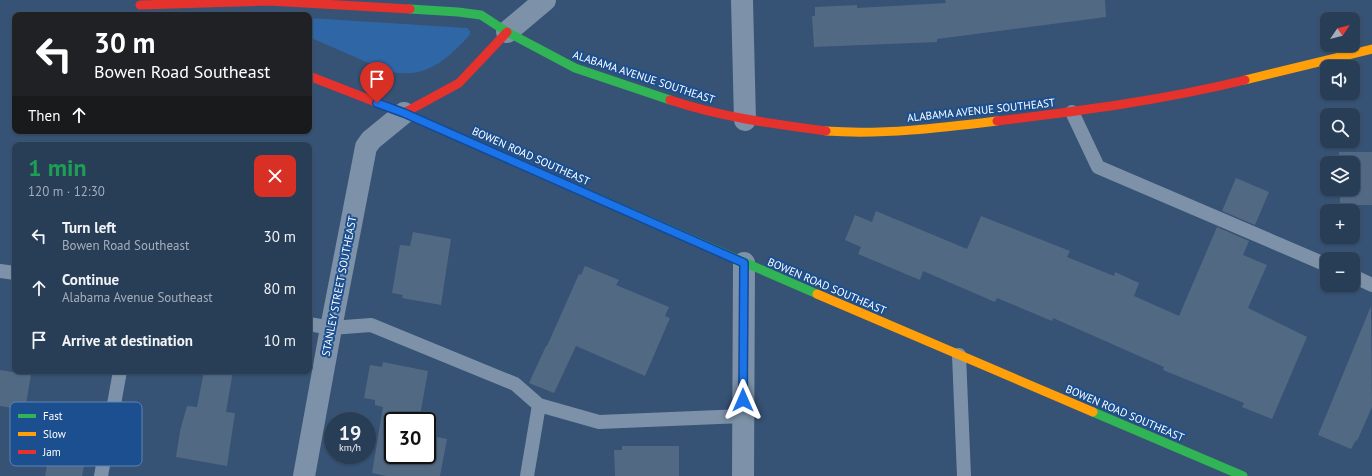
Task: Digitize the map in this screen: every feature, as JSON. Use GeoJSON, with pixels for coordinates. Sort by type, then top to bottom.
{"type":"FeatureCollection","features":[{"type":"Feature","properties":{"kind":"street"},"geometry":{"type":"LineString","coordinates":[[312,77],[404,113],[459,83],[507,32],[545,0]]}},
{"type":"Feature","properties":{"kind":"street"},"geometry":{"type":"LineString","coordinates":[[742,0],[745,120]]}},
{"type":"Feature","properties":{"kind":"street","name":"ALABAMA AVENUE SOUTHEAST"},"geometry":{"type":"LineString","coordinates":[[156,12],[137,4],[269,1],[458,12],[481,15],[507,32],[575,68],[693,108],[745,120],[828,131],[855,132],[938,128],[1072,112],[1142,101],[1230,84],[1372,49]]}},
{"type":"Feature","properties":{"kind":"street","name":"BOWEN ROAD SOUTHEAST"},"geometry":{"type":"LineString","coordinates":[[404,113],[744,263],[1243,476]]}},
{"type":"Feature","properties":{"kind":"street","name":"STANLEY STREET SOUTHEAST"},"geometry":{"type":"LineString","coordinates":[[304,476],[366,147],[371,140],[404,113]]}},
{"type":"Feature","properties":{"kind":"street"},"geometry":{"type":"LineString","coordinates":[[743,476],[744,263]]}},
{"type":"Feature","properties":{"kind":"lane"},"geometry":{"type":"LineString","coordinates":[[1072,112],[1098,167],[1320,262]]}},
{"type":"Feature","properties":{"kind":"lane"},"geometry":{"type":"LineString","coordinates":[[0,271],[12,273]]}},
{"type":"Feature","properties":{"kind":"lane"},"geometry":{"type":"LineString","coordinates":[[1360,279],[1372,285]]}},
{"type":"Feature","properties":{"kind":"lane"},"geometry":{"type":"LineString","coordinates":[[312,325],[331,328],[371,325],[515,384],[539,405],[599,422],[743,416]]}},
{"type":"Feature","properties":{"kind":"lane"},"geometry":{"type":"LineString","coordinates":[[959,356],[964,476]]}},
{"type":"Feature","properties":{"kind":"lane"},"geometry":{"type":"LineString","coordinates":[[114,402],[119,374]]}},
{"type":"Feature","properties":{"kind":"lane"},"geometry":{"type":"LineString","coordinates":[[527,476],[539,405]]}},
{"type":"Feature","properties":{"kind":"lane"},"geometry":{"type":"LineString","coordinates":[[101,476],[103,466]]}},
{"type":"Feature","properties":{"kind":"shaded area"},"geometry":{"type":"Polygon","coordinates":[[[312,18],[467,28],[470,31],[470,34],[464,41],[449,55],[425,70],[407,73],[387,71],[312,38],[312,18]]]}},
{"type":"Feature","properties":{"kind":"building"},"geometry":{"type":"Polygon","coordinates":[[[945,0],[1105,0],[1106,17],[937,39],[937,42],[814,47],[812,16],[815,16],[815,7],[857,5],[857,8],[946,3],[945,0]]]}},
{"type":"Feature","properties":{"kind":"building"},"geometry":{"type":"Polygon","coordinates":[[[1339,152],[1372,152],[1372,205],[1340,204],[1340,196],[1360,196],[1360,156],[1339,156],[1339,152]]]}},
{"type":"Feature","properties":{"kind":"building"},"geometry":{"type":"Polygon","coordinates":[[[1236,178],[1269,192],[1255,225],[1222,211],[1236,178]]]}},
{"type":"Feature","properties":{"kind":"building"},"geometry":{"type":"Polygon","coordinates":[[[876,211],[967,249],[981,216],[1070,251],[1067,257],[1114,276],[1115,272],[1139,283],[1134,296],[1179,316],[1217,227],[1249,241],[1243,255],[1267,265],[1248,308],[1307,337],[1272,419],[1242,407],[1244,403],[1163,370],[1164,367],[1053,318],[1052,321],[997,298],[995,302],[923,271],[920,280],[858,254],[861,247],[845,240],[855,215],[872,222],[876,211]]]}},
{"type":"Feature","properties":{"kind":"building"},"geometry":{"type":"Polygon","coordinates":[[[413,232],[451,239],[441,305],[402,298],[403,295],[392,293],[400,245],[410,246],[413,232]]]}},
{"type":"Feature","properties":{"kind":"building"},"geometry":{"type":"Polygon","coordinates":[[[585,266],[619,280],[616,285],[669,307],[665,316],[670,318],[645,376],[576,346],[554,393],[529,383],[579,274],[581,275],[585,266]]]}},
{"type":"Feature","properties":{"kind":"building"},"geometry":{"type":"Polygon","coordinates":[[[1371,306],[1372,407],[1357,441],[1356,440],[1351,449],[1318,435],[1371,306]]]}},
{"type":"Feature","properties":{"kind":"building"},"geometry":{"type":"Polygon","coordinates":[[[383,362],[428,371],[421,412],[384,412],[384,464],[436,464],[436,437],[447,439],[440,476],[386,476],[372,473],[374,464],[376,464],[376,449],[383,407],[375,405],[375,400],[364,398],[370,365],[382,367],[383,362]]]}},
{"type":"Feature","properties":{"kind":"building"},"geometry":{"type":"Polygon","coordinates":[[[0,370],[12,372],[12,374],[31,375],[26,402],[10,402],[10,408],[0,406],[0,370]]]}},
{"type":"Feature","properties":{"kind":"building"},"geometry":{"type":"Polygon","coordinates":[[[203,374],[232,374],[226,412],[235,413],[227,466],[176,457],[180,431],[187,406],[197,407],[203,374]]]}},
{"type":"Feature","properties":{"kind":"building"},"geometry":{"type":"Polygon","coordinates":[[[622,446],[679,446],[679,476],[615,476],[614,450],[622,450],[622,446]]]}},
{"type":"Feature","properties":{"kind":"building"},"geometry":{"type":"Polygon","coordinates":[[[47,466],[84,466],[82,476],[45,476],[47,466]]]}},
{"type":"Feature","properties":{"kind":"traffic: fast"},"geometry":{"type":"LineString","coordinates":[[410,9],[481,15],[507,32],[575,68],[670,100]]}},
{"type":"Feature","properties":{"kind":"traffic: fast"},"geometry":{"type":"LineString","coordinates":[[572,187],[817,294]]}},
{"type":"Feature","properties":{"kind":"traffic: fast"},"geometry":{"type":"LineString","coordinates":[[1093,412],[1243,476]]}},
{"type":"Feature","properties":{"kind":"traffic: slow"},"geometry":{"type":"LineString","coordinates":[[1245,80],[1372,49]]}},
{"type":"Feature","properties":{"kind":"traffic: slow"},"geometry":{"type":"LineString","coordinates":[[826,131],[890,131],[997,121]]}},
{"type":"Feature","properties":{"kind":"traffic: slow"},"geometry":{"type":"LineString","coordinates":[[817,294],[1093,412]]}},
{"type":"Feature","properties":{"kind":"traffic: jam"},"geometry":{"type":"LineString","coordinates":[[140,5],[269,1],[410,9]]}},
{"type":"Feature","properties":{"kind":"traffic: jam"},"geometry":{"type":"LineString","coordinates":[[404,113],[459,83],[507,32]]}},
{"type":"Feature","properties":{"kind":"traffic: jam"},"geometry":{"type":"LineString","coordinates":[[312,77],[404,113],[572,187]]}},
{"type":"Feature","properties":{"kind":"traffic: jam"},"geometry":{"type":"LineString","coordinates":[[997,121],[1091,109],[1153,99],[1245,80]]}},
{"type":"Feature","properties":{"kind":"traffic: jam"},"geometry":{"type":"LineString","coordinates":[[670,100],[708,111],[767,123],[826,131]]}},
{"type":"Feature","properties":{"kind":"route"},"geometry":{"type":"LineString","coordinates":[[377,103],[404,113],[744,263],[743,400]]}}]}
